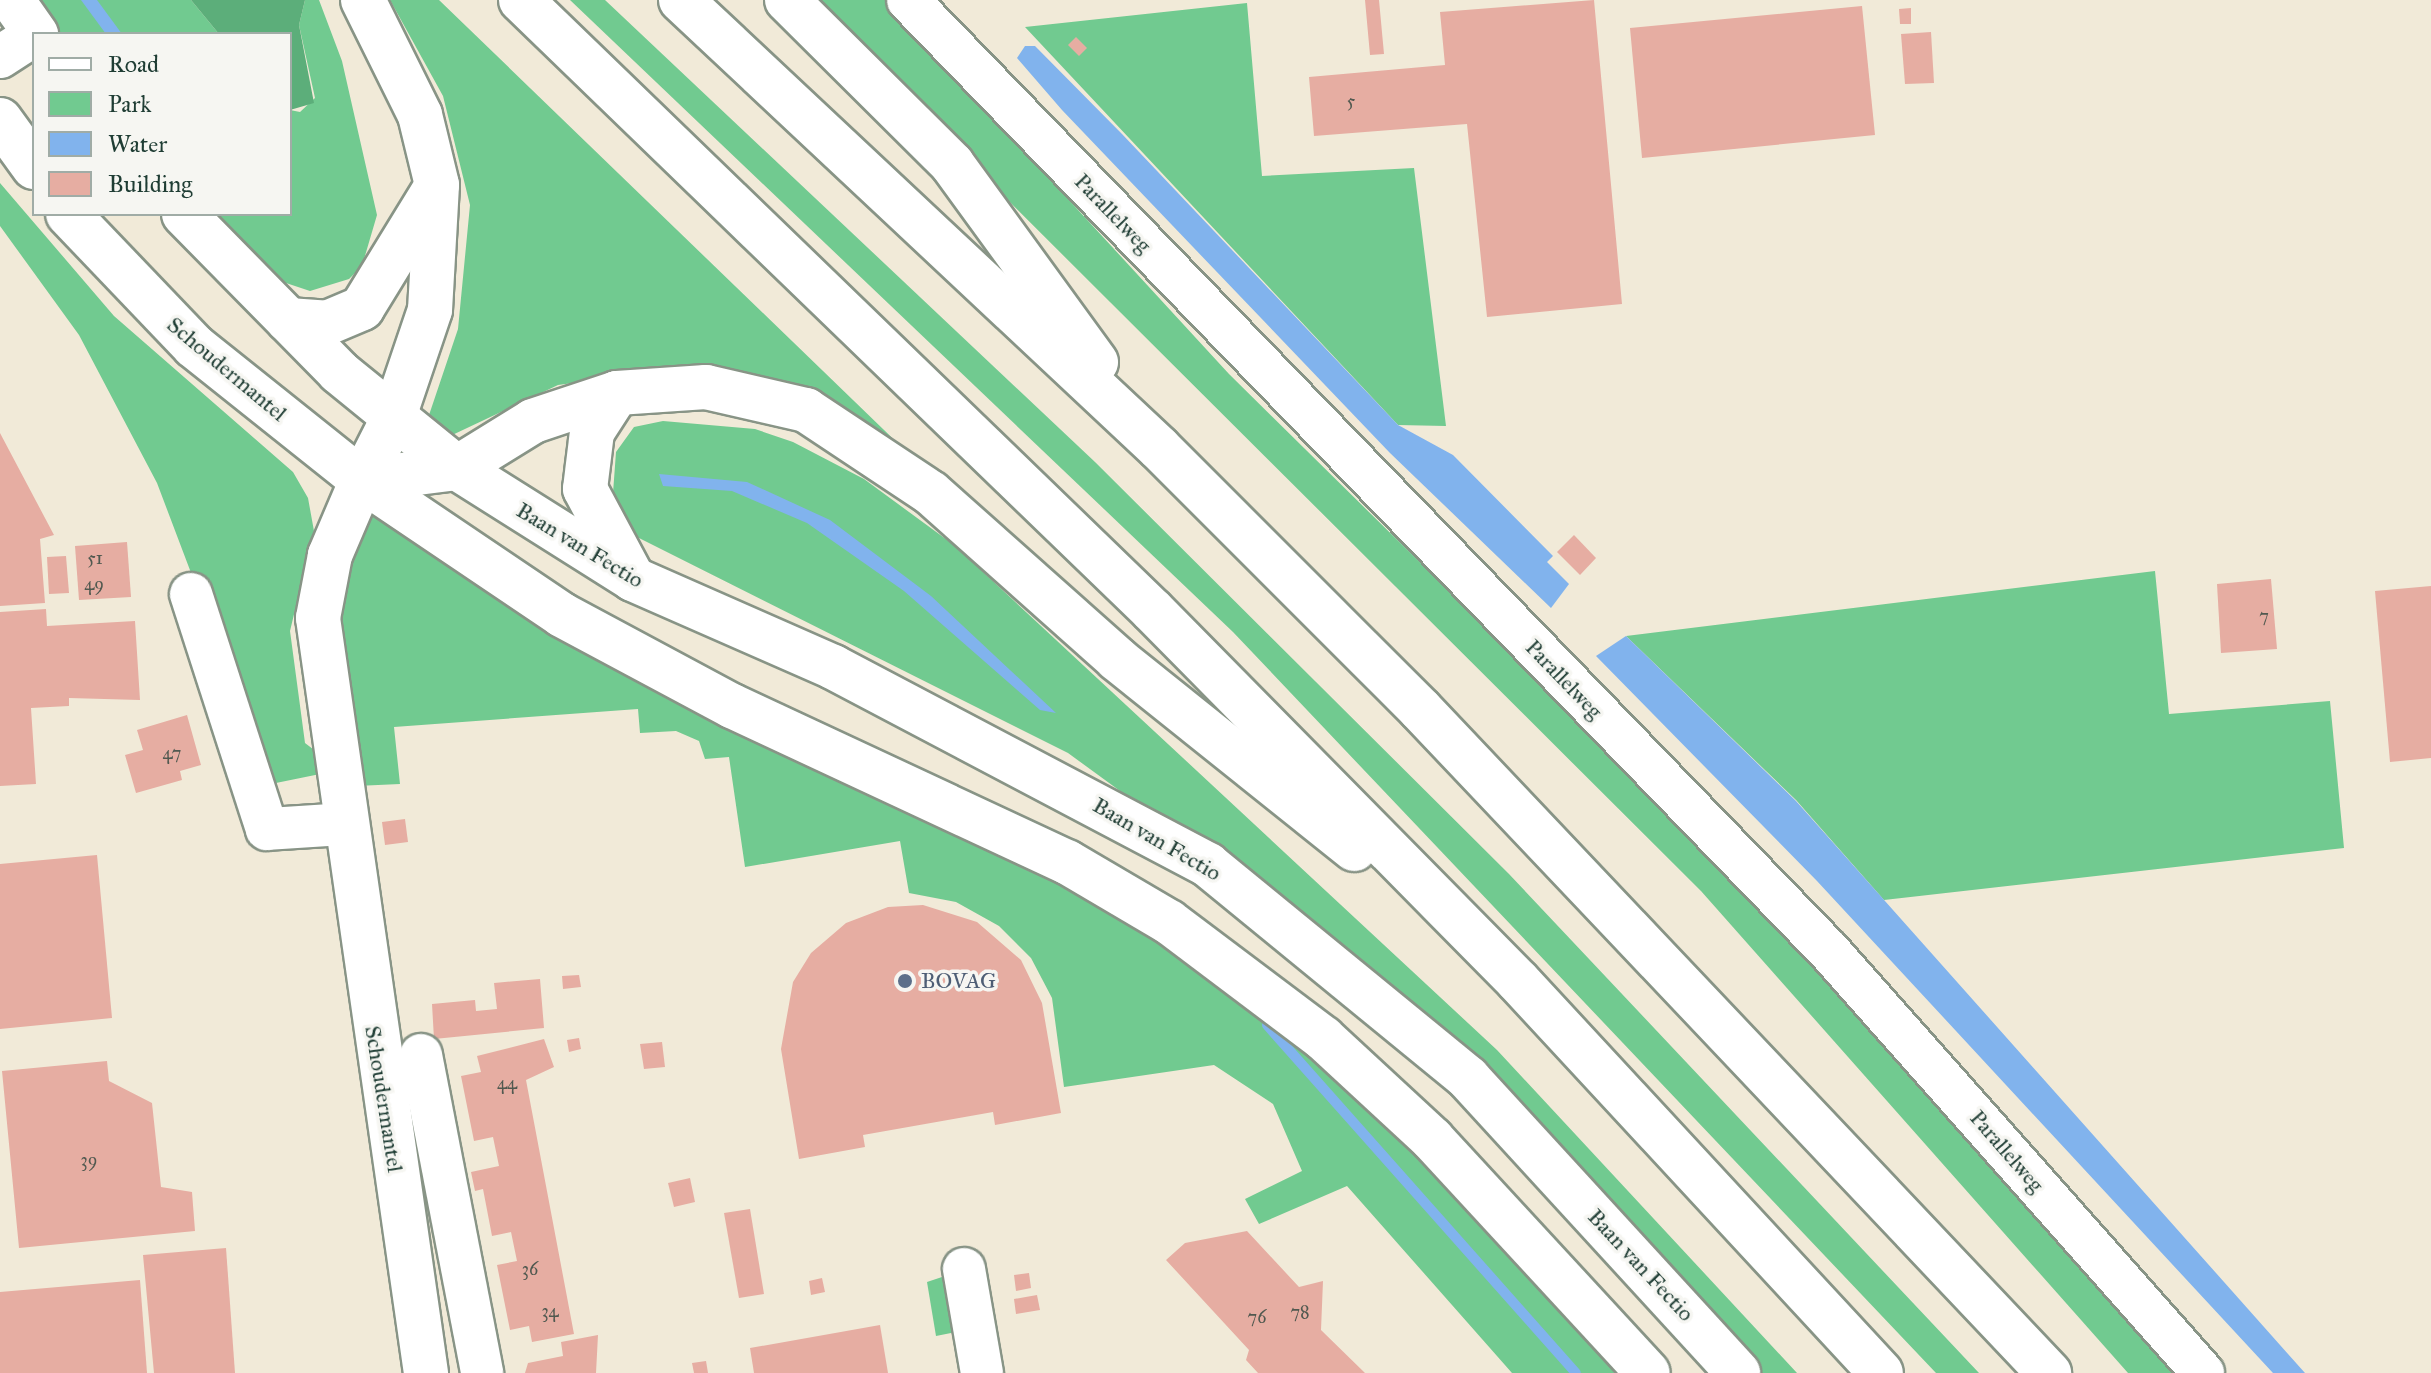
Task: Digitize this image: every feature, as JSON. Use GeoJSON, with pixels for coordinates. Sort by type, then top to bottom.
{"type":"FeatureCollection","features":[{"type":"Feature","properties":{"kind":"main road"},"geometry":{"type":"LineString","coordinates":[[12,0],[33,32]]}},
{"type":"Feature","properties":{"kind":"main road","name":"Schoudermantel"},"geometry":{"type":"LineString","coordinates":[[363,0],[420,115],[437,185],[433,296],[393,419],[362,480],[330,555],[318,618],[345,824],[426,1373]]}},
{"type":"Feature","properties":{"kind":"main road"},"geometry":{"type":"LineString","coordinates":[[521,0],[1152,610],[1518,981],[1881,1373]]}},
{"type":"Feature","properties":{"kind":"main road"},"geometry":{"type":"LineString","coordinates":[[681,0],[1159,448],[1678,976],[2049,1373]]}},
{"type":"Feature","properties":{"kind":"main road"},"geometry":{"type":"LineString","coordinates":[[787,0],[952,164],[1159,448]]}},
{"type":"Feature","properties":{"kind":"main road"},"geometry":{"type":"LineString","coordinates":[[0,120],[32,164]]}},
{"type":"Feature","properties":{"kind":"main road"},"geometry":{"type":"LineString","coordinates":[[288,320],[327,323],[362,308],[437,185]]}},
{"type":"Feature","properties":{"kind":"main road","name":"Schoudermantel"},"geometry":{"type":"LineString","coordinates":[[70,216],[194,346],[362,480]]}},
{"type":"Feature","properties":{"kind":"main road"},"geometry":{"type":"LineString","coordinates":[[186,216],[288,320],[393,419],[457,468]]}},
{"type":"Feature","properties":{"kind":"main road"},"geometry":{"type":"LineString","coordinates":[[362,480],[457,468],[533,421],[617,393],[706,387],[760,394],[806,410],[931,493],[1117,659],[1518,981]]}},
{"type":"Feature","properties":{"kind":"main road"},"geometry":{"type":"LineString","coordinates":[[617,393],[592,432],[585,489],[633,579]]}},
{"type":"Feature","properties":{"kind":"main road","name":"Baan van Fectio"},"geometry":{"type":"LineString","coordinates":[[457,468],[633,579],[833,667],[1208,865],[1468,1078],[1738,1373]]}},
{"type":"Feature","properties":{"kind":"main road"},"geometry":{"type":"LineString","coordinates":[[362,480],[562,615],[732,706],[1067,862],[1169,922],[1311,1028],[1432,1139],[1648,1373]]}},
{"type":"Feature","properties":{"kind":"street","name":"Parallelweg"},"geometry":{"type":"LineString","coordinates":[[908,0],[1829,951],[2203,1373]]}},
{"type":"Feature","properties":{"kind":"street"},"geometry":{"type":"LineString","coordinates":[[0,57],[32,37]]}},
{"type":"Feature","properties":{"kind":"street"},"geometry":{"type":"LineString","coordinates":[[191,594],[267,829],[345,824]]}},
{"type":"Feature","properties":{"kind":"street","name":"Schoudermantel"},"geometry":{"type":"LineString","coordinates":[[421,1055],[482,1373]]}},
{"type":"Feature","properties":{"kind":"street"},"geometry":{"type":"LineString","coordinates":[[964,1269],[982,1373]]}},
{"type":"Feature","properties":{"kind":"green space"},"geometry":{"type":"Polygon","coordinates":[[[36,0],[191,0],[217,32],[60,32],[36,0]]]}},
{"type":"Feature","properties":{"kind":"green space"},"geometry":{"type":"Polygon","coordinates":[[[191,0],[305,0],[299,25],[314,103],[292,109],[292,32],[217,32],[191,0]]]}},
{"type":"Feature","properties":{"kind":"green space"},"geometry":{"type":"Polygon","coordinates":[[[305,0],[319,0],[342,61],[377,215],[362,266],[349,279],[310,291],[277,280],[210,216],[292,216],[292,110],[300,112],[315,98],[299,25],[305,0]]]}},
{"type":"Feature","properties":{"kind":"green space"},"geometry":{"type":"Polygon","coordinates":[[[390,0],[439,0],[914,459],[803,389],[690,367],[558,385],[448,437],[427,421],[458,329],[470,205],[443,96],[390,0]]]}},
{"type":"Feature","properties":{"kind":"green space"},"geometry":{"type":"Polygon","coordinates":[[[570,0],[605,0],[1095,462],[1509,874],[1979,1373],[1936,1373],[1233,632],[570,0]]]}},
{"type":"Feature","properties":{"kind":"green space"},"geometry":{"type":"Polygon","coordinates":[[[807,0],[885,0],[1229,374],[1728,866],[2179,1373],[2128,1373],[1701,891],[807,0]]]}},
{"type":"Feature","properties":{"kind":"green space"},"geometry":{"type":"Polygon","coordinates":[[[1247,3],[1262,176],[1414,168],[1446,426],[1398,425],[1025,27],[1247,3]]]}},
{"type":"Feature","properties":{"kind":"green space"},"geometry":{"type":"Polygon","coordinates":[[[0,183],[114,316],[293,472],[308,498],[314,531],[290,631],[305,743],[322,756],[325,773],[271,784],[157,483],[79,335],[0,226],[0,183]]]}},
{"type":"Feature","properties":{"kind":"green space"},"geometry":{"type":"Polygon","coordinates":[[[663,421],[755,429],[793,442],[864,479],[954,545],[1497,1050],[1797,1373],[1760,1373],[1286,912],[1068,753],[635,536],[613,493],[616,452],[634,427],[663,421]]]}},
{"type":"Feature","properties":{"kind":"green space"},"geometry":{"type":"Polygon","coordinates":[[[371,514],[557,636],[1108,906],[1204,972],[1386,1121],[1622,1373],[1512,1373],[1347,1186],[1259,1224],[1245,1199],[1302,1171],[1273,1104],[1214,1065],[1064,1087],[1052,998],[1031,958],[999,926],[956,902],[909,893],[900,841],[745,867],[729,757],[705,759],[699,741],[676,731],[640,733],[638,709],[394,727],[400,784],[356,786],[340,704],[340,608],[347,564],[371,514]]]}},
{"type":"Feature","properties":{"kind":"green space"},"geometry":{"type":"Polygon","coordinates":[[[2155,571],[2169,714],[2330,701],[2344,848],[1884,900],[1796,800],[1626,636],[2155,571]]]}},
{"type":"Feature","properties":{"kind":"green space"},"geometry":{"type":"Polygon","coordinates":[[[945,1276],[956,1332],[936,1336],[927,1282],[945,1276]]]}},
{"type":"Feature","properties":{"kind":"water"},"geometry":{"type":"Polygon","coordinates":[[[81,0],[97,0],[121,32],[105,32],[81,0]]]}},
{"type":"Feature","properties":{"kind":"water"},"geometry":{"type":"Polygon","coordinates":[[[1025,46],[1035,46],[1122,134],[1398,425],[1453,455],[1553,556],[1547,562],[1569,584],[1551,608],[1390,453],[1062,110],[1017,58],[1025,46]]]}},
{"type":"Feature","properties":{"kind":"water"},"geometry":{"type":"Polygon","coordinates":[[[659,474],[747,482],[830,520],[931,596],[1056,713],[1040,710],[904,591],[807,523],[732,491],[663,486],[659,474]]]}},
{"type":"Feature","properties":{"kind":"water"},"geometry":{"type":"Polygon","coordinates":[[[1626,636],[1796,801],[2305,1373],[2273,1373],[1817,881],[1596,656],[1626,636]]]}},
{"type":"Feature","properties":{"kind":"building"},"geometry":{"type":"Polygon","coordinates":[[[1365,0],[1379,0],[1384,54],[1370,55],[1365,0]]]}},
{"type":"Feature","properties":{"kind":"building"},"geometry":{"type":"Polygon","coordinates":[[[1594,0],[1622,304],[1487,317],[1467,124],[1314,136],[1309,77],[1445,65],[1440,12],[1594,0]]]}},
{"type":"Feature","properties":{"kind":"building"},"geometry":{"type":"Polygon","coordinates":[[[1862,6],[1875,135],[1642,158],[1630,28],[1862,6]]]}},
{"type":"Feature","properties":{"kind":"building"},"geometry":{"type":"Polygon","coordinates":[[[1911,8],[1911,24],[1900,24],[1899,9],[1911,8]]]}},
{"type":"Feature","properties":{"kind":"building"},"geometry":{"type":"Polygon","coordinates":[[[1931,32],[1934,83],[1905,84],[1901,34],[1931,32]]]}},
{"type":"Feature","properties":{"kind":"building"},"geometry":{"type":"Polygon","coordinates":[[[1076,37],[1087,48],[1079,56],[1068,45],[1076,37]]]}},
{"type":"Feature","properties":{"kind":"building"},"geometry":{"type":"Polygon","coordinates":[[[0,433],[54,535],[40,539],[45,603],[0,606],[0,433]]]}},
{"type":"Feature","properties":{"kind":"building"},"geometry":{"type":"Polygon","coordinates":[[[1574,535],[1596,558],[1580,575],[1557,552],[1574,535]]]}},
{"type":"Feature","properties":{"kind":"building"},"geometry":{"type":"Polygon","coordinates":[[[127,542],[131,597],[79,600],[75,546],[127,542]]]}},
{"type":"Feature","properties":{"kind":"building"},"geometry":{"type":"Polygon","coordinates":[[[66,556],[69,593],[49,594],[47,557],[66,556]]]}},
{"type":"Feature","properties":{"kind":"building"},"geometry":{"type":"Polygon","coordinates":[[[2271,579],[2277,649],[2221,653],[2217,584],[2271,579]]]}},
{"type":"Feature","properties":{"kind":"building"},"geometry":{"type":"Polygon","coordinates":[[[2431,586],[2431,758],[2390,762],[2375,591],[2431,586]]]}},
{"type":"Feature","properties":{"kind":"building"},"geometry":{"type":"Polygon","coordinates":[[[46,609],[47,626],[135,621],[140,700],[69,698],[69,706],[31,708],[36,784],[0,786],[0,612],[46,609]]]}},
{"type":"Feature","properties":{"kind":"building"},"geometry":{"type":"Polygon","coordinates":[[[187,715],[201,765],[180,771],[182,780],[136,793],[125,755],[143,750],[137,730],[187,715]]]}},
{"type":"Feature","properties":{"kind":"building"},"geometry":{"type":"Polygon","coordinates":[[[405,819],[408,842],[385,845],[382,822],[405,819]]]}},
{"type":"Feature","properties":{"kind":"building"},"geometry":{"type":"Polygon","coordinates":[[[97,855],[112,1018],[0,1029],[0,864],[97,855]]]}},
{"type":"Feature","properties":{"kind":"building"},"geometry":{"type":"Polygon","coordinates":[[[923,905],[977,922],[1021,960],[1042,1003],[1061,1113],[995,1125],[993,1112],[863,1135],[865,1147],[799,1159],[781,1049],[793,982],[811,953],[846,923],[888,907],[923,905]]]}},
{"type":"Feature","properties":{"kind":"building"},"geometry":{"type":"Polygon","coordinates":[[[579,975],[581,987],[563,989],[562,976],[579,975]]]}},
{"type":"Feature","properties":{"kind":"building"},"geometry":{"type":"Polygon","coordinates":[[[540,979],[544,1028],[434,1039],[432,1004],[475,1000],[476,1011],[497,1009],[494,983],[540,979]]]}},
{"type":"Feature","properties":{"kind":"building"},"geometry":{"type":"Polygon","coordinates":[[[579,1038],[581,1049],[569,1052],[567,1040],[579,1038]]]}},
{"type":"Feature","properties":{"kind":"building"},"geometry":{"type":"Polygon","coordinates":[[[544,1039],[554,1067],[526,1080],[574,1334],[532,1342],[529,1326],[510,1330],[497,1265],[517,1261],[511,1232],[492,1236],[483,1189],[475,1191],[471,1172],[499,1166],[493,1137],[474,1141],[461,1076],[481,1072],[477,1056],[544,1039]]]}},
{"type":"Feature","properties":{"kind":"building"},"geometry":{"type":"Polygon","coordinates":[[[662,1042],[665,1067],[644,1069],[640,1044],[662,1042]]]}},
{"type":"Feature","properties":{"kind":"building"},"geometry":{"type":"Polygon","coordinates":[[[107,1061],[109,1081],[152,1103],[161,1187],[192,1192],[195,1231],[19,1248],[2,1071],[107,1061]]]}},
{"type":"Feature","properties":{"kind":"building"},"geometry":{"type":"Polygon","coordinates":[[[690,1178],[695,1202],[674,1207],[668,1183],[690,1178]]]}},
{"type":"Feature","properties":{"kind":"building"},"geometry":{"type":"Polygon","coordinates":[[[750,1209],[764,1294],[739,1298],[724,1213],[750,1209]]]}},
{"type":"Feature","properties":{"kind":"building"},"geometry":{"type":"Polygon","coordinates":[[[1247,1231],[1299,1287],[1323,1281],[1321,1330],[1365,1373],[1258,1373],[1246,1360],[1249,1350],[1166,1260],[1185,1243],[1247,1231]]]}},
{"type":"Feature","properties":{"kind":"building"},"geometry":{"type":"Polygon","coordinates":[[[226,1248],[235,1373],[154,1373],[143,1255],[226,1248]]]}},
{"type":"Feature","properties":{"kind":"building"},"geometry":{"type":"Polygon","coordinates":[[[1029,1273],[1031,1288],[1016,1291],[1014,1275],[1029,1273]]]}},
{"type":"Feature","properties":{"kind":"building"},"geometry":{"type":"Polygon","coordinates":[[[822,1278],[825,1292],[811,1295],[809,1281],[822,1278]]]}},
{"type":"Feature","properties":{"kind":"building"},"geometry":{"type":"Polygon","coordinates":[[[140,1280],[147,1373],[0,1373],[0,1292],[140,1280]]]}},
{"type":"Feature","properties":{"kind":"building"},"geometry":{"type":"Polygon","coordinates":[[[1037,1295],[1040,1310],[1016,1314],[1014,1299],[1037,1295]]]}},
{"type":"Feature","properties":{"kind":"building"},"geometry":{"type":"Polygon","coordinates":[[[880,1325],[888,1373],[754,1373],[750,1348],[880,1325]]]}},
{"type":"Feature","properties":{"kind":"building"},"geometry":{"type":"Polygon","coordinates":[[[598,1335],[596,1373],[525,1373],[528,1363],[563,1356],[561,1342],[598,1335]]]}},
{"type":"Feature","properties":{"kind":"building"},"geometry":{"type":"Polygon","coordinates":[[[706,1361],[708,1373],[694,1373],[692,1363],[706,1361]]]}},
{"type":"Feature","properties":{"kind":"waterway"},"geometry":{"type":"LineString","coordinates":[[1267,1025],[1576,1373]]}},
{"type":"Feature","properties":{"kind":"place","name":"BOVAG"},"geometry":{"type":"Point","coordinates":[905,981]}}]}
